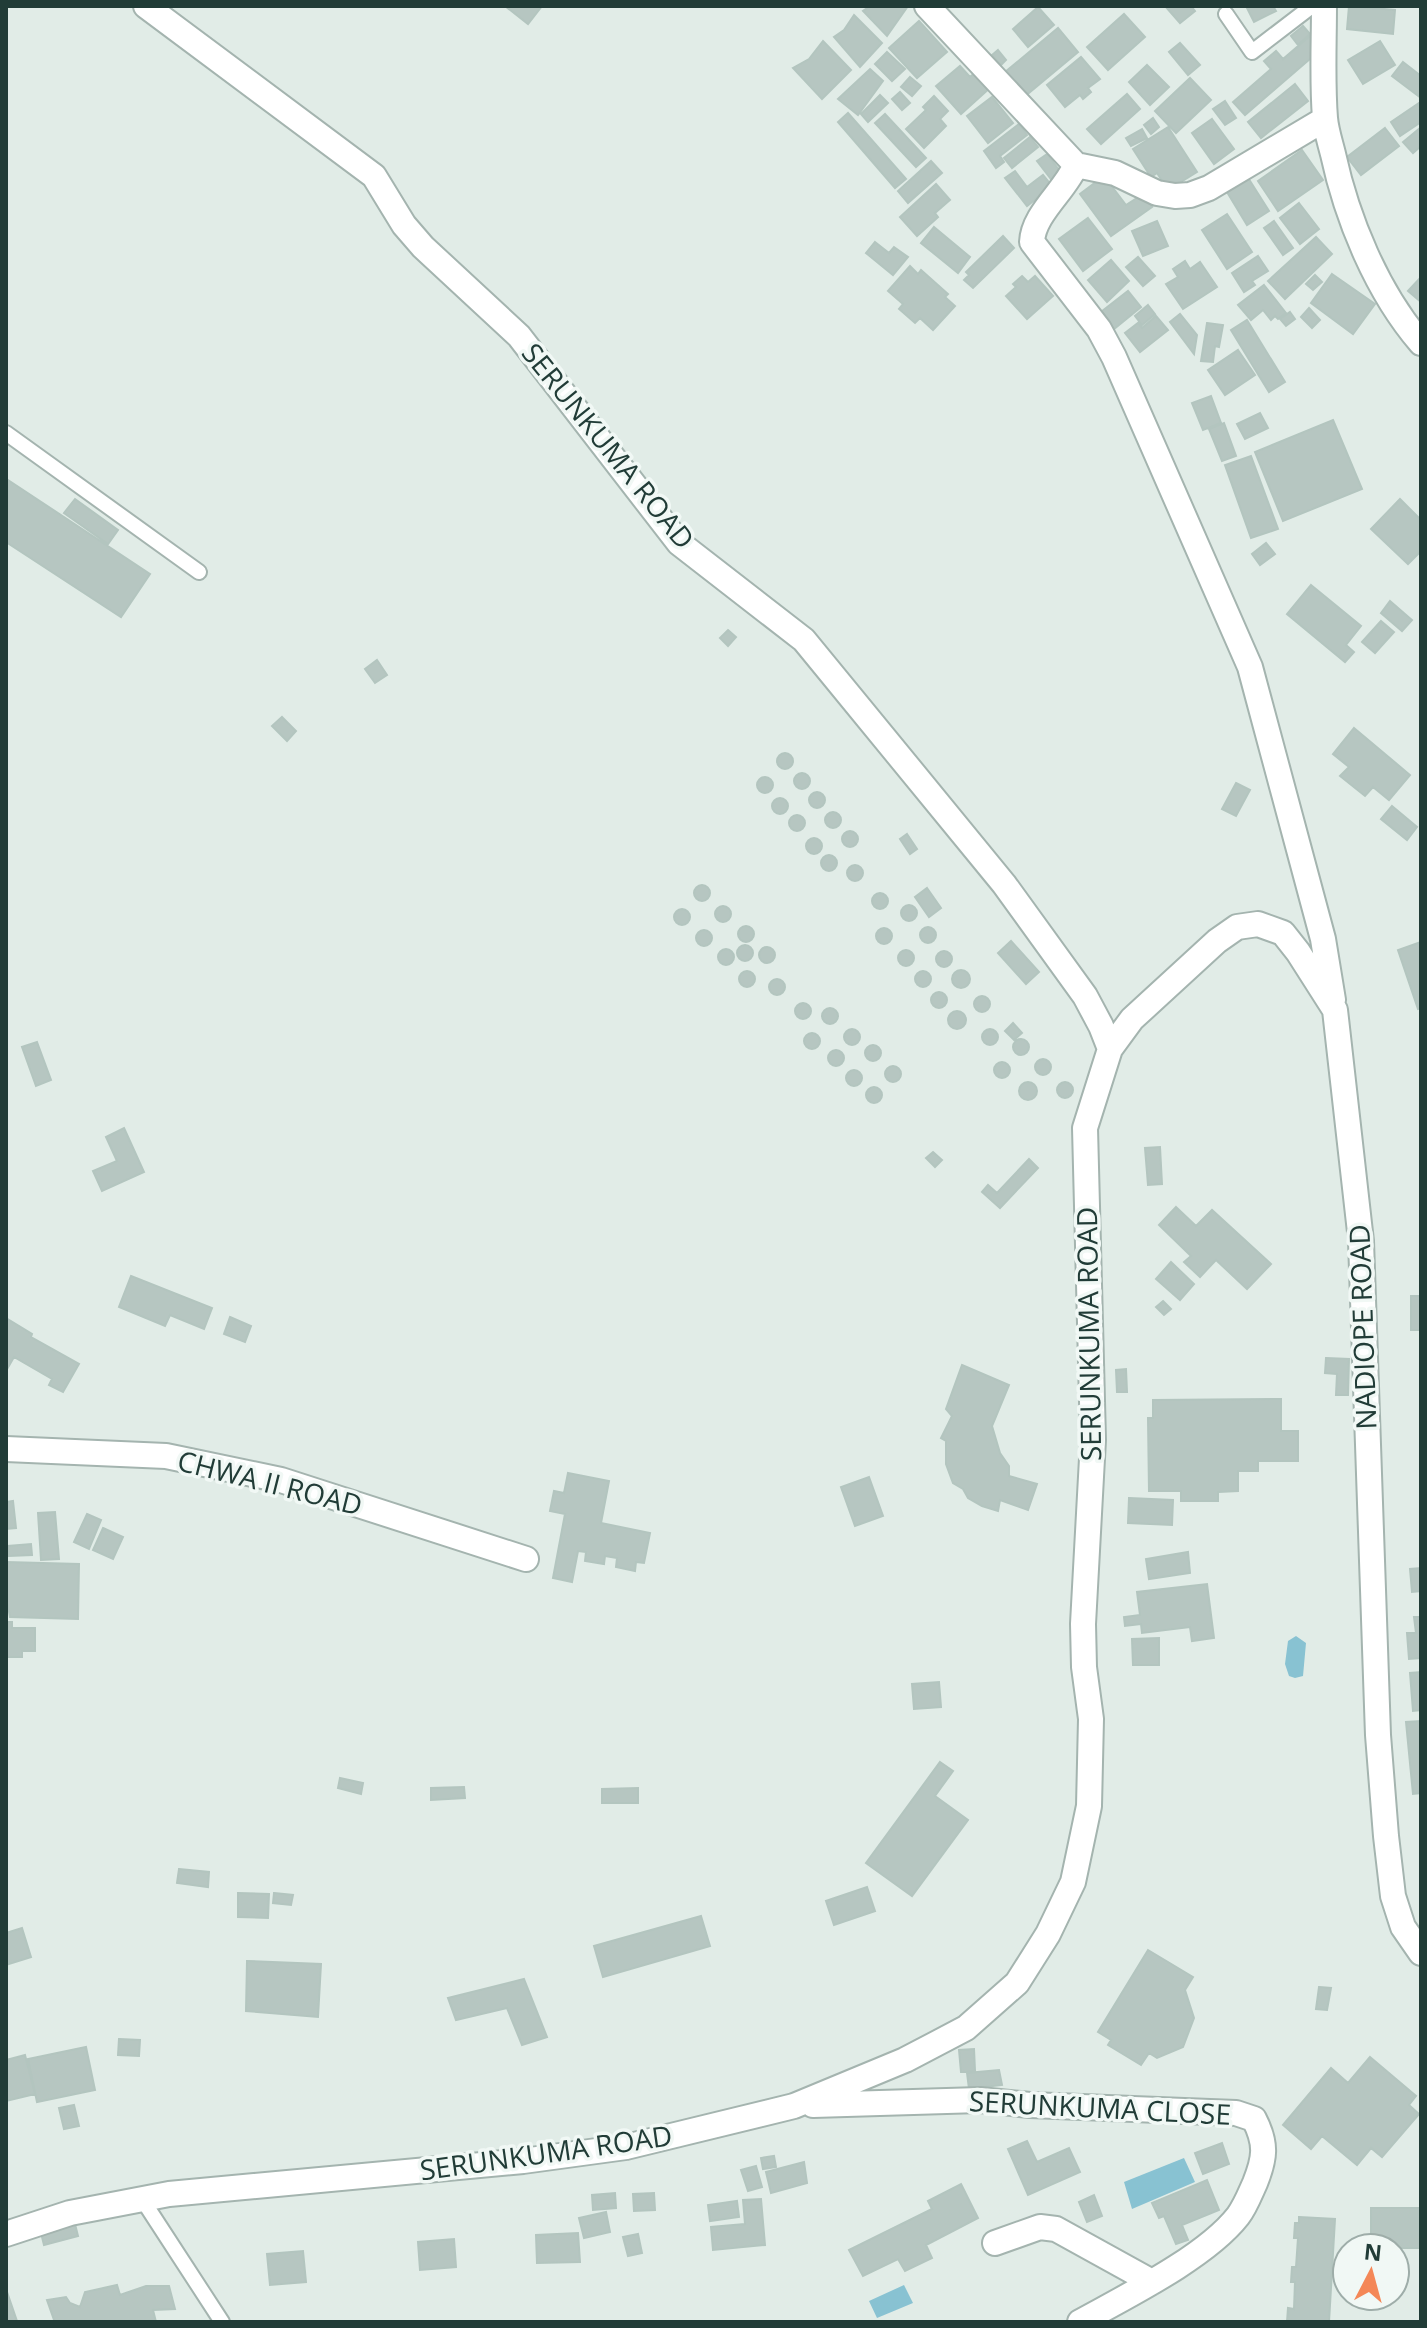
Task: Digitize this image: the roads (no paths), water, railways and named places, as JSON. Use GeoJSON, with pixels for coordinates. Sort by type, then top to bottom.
{"type":"FeatureCollection","features":[{"type":"Feature","properties":{"kind":"street","name":"SERUNKUMA ROAD"},"geometry":{"type":"LineString","coordinates":[[6,2234],[70,2213],[169,2194],[523,2161],[612,2149],[794,2106],[905,2060],[966,2028],[1017,1983],[1048,1934],[1073,1882],[1089,1806],[1091,1752],[1083,1624],[1093,1440],[1085,1128],[1110,1049],[1085,996],[1004,884],[804,640],[679,543],[519,336],[423,247],[404,225],[374,176],[146,6]]}},
{"type":"Feature","properties":{"kind":"street"},"geometry":{"type":"LineString","coordinates":[[927,6],[1076,165],[1115,173],[1157,193],[1190,195],[1209,188],[1325,119]]}},
{"type":"Feature","properties":{"kind":"street"},"geometry":{"type":"LineString","coordinates":[[1324,6],[1325,119],[1340,187],[1352,222],[1405,324],[1421,343]]}},
{"type":"Feature","properties":{"kind":"street"},"geometry":{"type":"LineString","coordinates":[[1076,165],[1070,179],[1036,225],[1032,242],[1099,329],[1114,357],[1250,667],[1323,939],[1335,1010]]}},
{"type":"Feature","properties":{"kind":"street","name":"NADIOPE ROAD"},"geometry":{"type":"LineString","coordinates":[[1110,1049],[1132,1019],[1217,941],[1237,927],[1258,924],[1283,933],[1335,1010],[1361,1241],[1378,1735],[1386,1836],[1393,1896],[1403,1927],[1421,1953]]}},
{"type":"Feature","properties":{"kind":"street","name":"CHWA II ROAD"},"geometry":{"type":"LineString","coordinates":[[6,1449],[166,1456],[281,1480],[526,1559]]}},
{"type":"Feature","properties":{"kind":"street","name":"SERUNKUMA CLOSE"},"geometry":{"type":"LineString","coordinates":[[794,2106],[980,2100],[1030,2105],[1236,2113],[1254,2119],[1263,2137],[1264,2151],[1258,2174],[1240,2214],[1223,2233],[1152,2282],[1080,2322]]}},
{"type":"Feature","properties":{"kind":"street"},"geometry":{"type":"LineString","coordinates":[[995,2243],[1040,2227],[1056,2229],[1152,2282]]}},
{"type":"Feature","properties":{"kind":"lane"},"geometry":{"type":"LineString","coordinates":[[1226,14],[1252,52],[1312,6]]}},
{"type":"Feature","properties":{"kind":"lane"},"geometry":{"type":"LineString","coordinates":[[6,433],[199,572]]}},
{"type":"Feature","properties":{"kind":"lane"},"geometry":{"type":"LineString","coordinates":[[142,2199],[222,2322]]}},
{"type":"Feature","properties":{"kind":"water"},"geometry":{"type":"Polygon","coordinates":[[[1296,1636],[1306,1643],[1303,1676],[1295,1678],[1289,1676],[1285,1664],[1288,1641],[1296,1636]]]}},
{"type":"Feature","properties":{"kind":"water"},"geometry":{"type":"Polygon","coordinates":[[[1184,2158],[1195,2182],[1132,2209],[1124,2182],[1184,2158]]]}},
{"type":"Feature","properties":{"kind":"water"},"geometry":{"type":"Polygon","coordinates":[[[904,2285],[913,2303],[877,2318],[869,2301],[904,2285]]]}}]}
